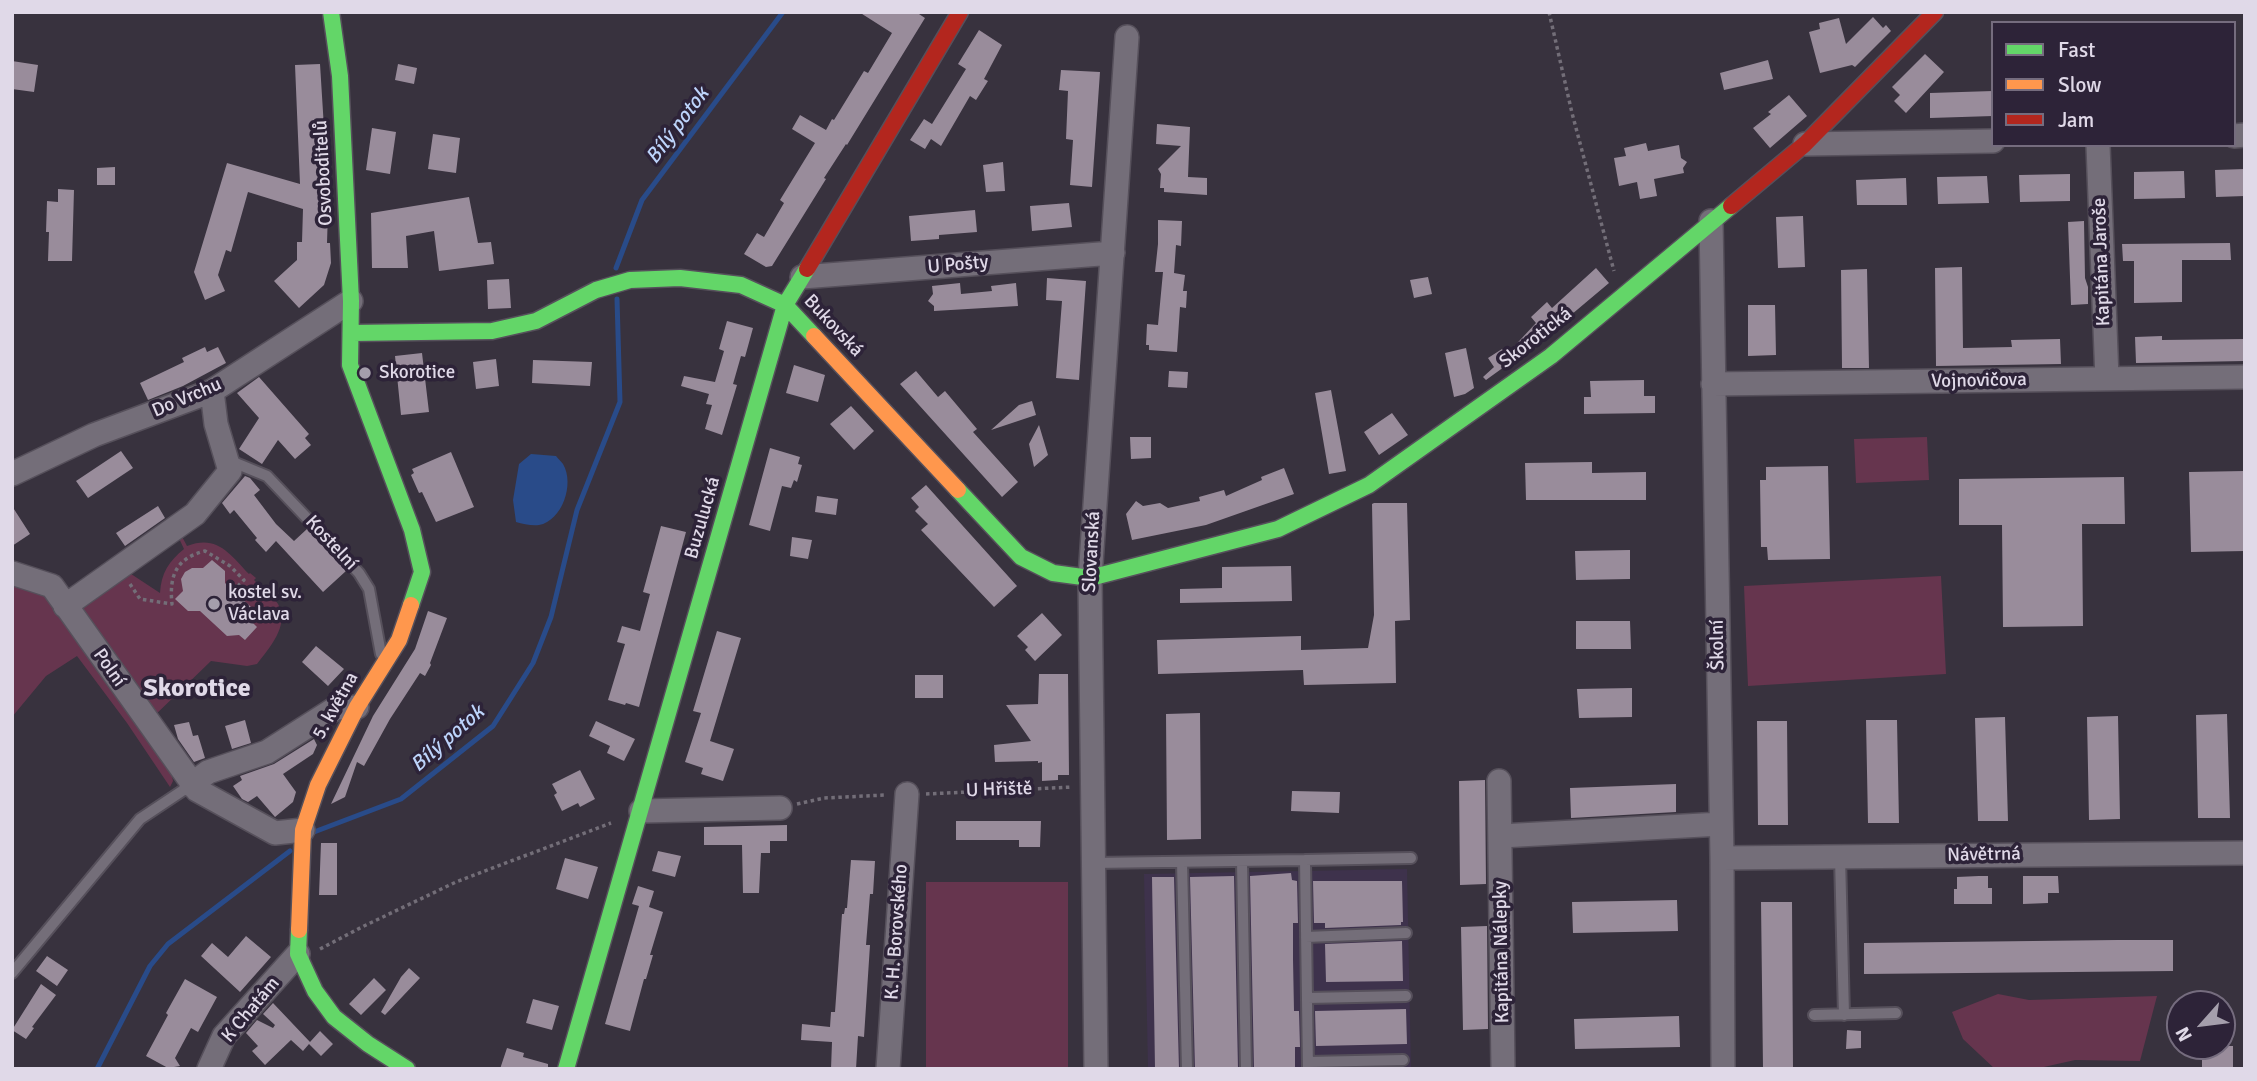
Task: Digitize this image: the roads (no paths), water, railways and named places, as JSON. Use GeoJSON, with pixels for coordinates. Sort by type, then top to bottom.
{"type":"FeatureCollection","features":[{"type":"Feature","properties":{"kind":"street","name":"Osvoboditelů"},"geometry":{"type":"LineString","coordinates":[[331,12],[340,76],[352,333]]}},
{"type":"Feature","properties":{"kind":"street","name":"Buzulucká"},"geometry":{"type":"LineString","coordinates":[[566,1069],[786,305],[960,12]]}},
{"type":"Feature","properties":{"kind":"street","name":"Skorotická"},"geometry":{"type":"LineString","coordinates":[[1090,578],[1278,529],[1369,485],[1551,356],[1805,144],[1936,12]]}},
{"type":"Feature","properties":{"kind":"street","name":"Slovanská"},"geometry":{"type":"LineString","coordinates":[[1096,1069],[1090,578],[1127,37]]}},
{"type":"Feature","properties":{"kind":"street"},"geometry":{"type":"LineString","coordinates":[[1805,144],[1991,141]]}},
{"type":"Feature","properties":{"kind":"street","name":"Kapitána Jaroše"},"geometry":{"type":"LineString","coordinates":[[2098,147],[2107,379]]}},
{"type":"Feature","properties":{"kind":"street","name":"Školní"},"geometry":{"type":"LineString","coordinates":[[1711,221],[1723,858],[1723,1069]]}},
{"type":"Feature","properties":{"kind":"street","name":"U Pošty"},"geometry":{"type":"LineString","coordinates":[[802,277],[1113,253]]}},
{"type":"Feature","properties":{"kind":"street","name":"Bukovská"},"geometry":{"type":"LineString","coordinates":[[352,333],[492,331],[536,321],[596,290],[630,280],[680,278],[741,285],[786,305],[1021,556],[1053,573],[1090,578]]}},
{"type":"Feature","properties":{"kind":"street","name":"Do Vrchu"},"geometry":{"type":"LineString","coordinates":[[12,474],[94,435],[212,391],[351,301]]}},
{"type":"Feature","properties":{"kind":"street","name":"5. května"},"geometry":{"type":"LineString","coordinates":[[352,333],[350,365],[412,530],[422,572],[398,640],[357,707],[317,785],[303,830],[298,954],[314,991],[334,1017],[368,1044],[407,1069]]}},
{"type":"Feature","properties":{"kind":"street","name":"Vojnovičova"},"geometry":{"type":"LineString","coordinates":[[1713,384],[2245,377]]}},
{"type":"Feature","properties":{"kind":"street"},"geometry":{"type":"LineString","coordinates":[[65,606],[195,514],[230,471],[216,424],[212,391]]}},
{"type":"Feature","properties":{"kind":"street","name":"Polní"},"geometry":{"type":"LineString","coordinates":[[12,573],[52,586],[191,785],[275,832],[303,830]]}},
{"type":"Feature","properties":{"kind":"street"},"geometry":{"type":"LineString","coordinates":[[191,785],[208,772],[267,752],[336,708],[357,707]]}},
{"type":"Feature","properties":{"kind":"street","name":"Kapitána Nálepky"},"geometry":{"type":"LineString","coordinates":[[1499,781],[1503,1069]]}},
{"type":"Feature","properties":{"kind":"street","name":"K. H. Borovského"},"geometry":{"type":"LineString","coordinates":[[888,1069],[906,794]]}},
{"type":"Feature","properties":{"kind":"street"},"geometry":{"type":"LineString","coordinates":[[641,811],[780,808]]}},
{"type":"Feature","properties":{"kind":"street"},"geometry":{"type":"LineString","coordinates":[[1501,836],[1721,824]]}},
{"type":"Feature","properties":{"kind":"street","name":"Návětrná"},"geometry":{"type":"LineString","coordinates":[[1723,858],[2245,853]]}},
{"type":"Feature","properties":{"kind":"street","name":"K Chatám"},"geometry":{"type":"LineString","coordinates":[[209,1069],[225,1036],[298,954]]}},
{"type":"Feature","properties":{"kind":"lane","name":"Kostelní"},"geometry":{"type":"LineString","coordinates":[[226,459],[267,475],[359,573],[369,589],[384,664]]}},
{"type":"Feature","properties":{"kind":"lane"},"geometry":{"type":"LineString","coordinates":[[12,973],[140,820],[191,785]]}},
{"type":"Feature","properties":{"kind":"lane"},"geometry":{"type":"LineString","coordinates":[[1840,857],[1843,1015]]}},
{"type":"Feature","properties":{"kind":"lane"},"geometry":{"type":"LineString","coordinates":[[1093,863],[1411,858]]}},
{"type":"Feature","properties":{"kind":"lane"},"geometry":{"type":"LineString","coordinates":[[1306,860],[1308,1065],[1404,1060]]}},
{"type":"Feature","properties":{"kind":"lane"},"geometry":{"type":"LineString","coordinates":[[1182,862],[1187,1069]]}},
{"type":"Feature","properties":{"kind":"lane"},"geometry":{"type":"LineString","coordinates":[[1241,862],[1246,1069]]}},
{"type":"Feature","properties":{"kind":"lane"},"geometry":{"type":"LineString","coordinates":[[1306,937],[1406,933]]}},
{"type":"Feature","properties":{"kind":"lane"},"geometry":{"type":"LineString","coordinates":[[1307,998],[1406,996]]}},
{"type":"Feature","properties":{"kind":"lane"},"geometry":{"type":"LineString","coordinates":[[1814,1016],[1896,1013]]}},
{"type":"Feature","properties":{"kind":"water"},"geometry":{"type":"Polygon","coordinates":[[[531,454],[556,456],[563,464],[568,481],[560,509],[554,517],[539,525],[516,522],[513,500],[519,464],[531,454]]]}},
{"type":"Feature","properties":{"kind":"waterway","name":"Bílý potok"},"geometry":{"type":"LineString","coordinates":[[616,268],[642,200],[783,12]]}},
{"type":"Feature","properties":{"kind":"waterway","name":"Bílý potok"},"geometry":{"type":"LineString","coordinates":[[314,832],[401,799],[493,726],[533,663],[551,617],[577,510],[620,402],[617,299]]}},
{"type":"Feature","properties":{"kind":"waterway","name":"Bílý potok"},"geometry":{"type":"LineString","coordinates":[[97,1069],[150,966],[168,944],[290,851]]}},
{"type":"Feature","properties":{"kind":"place","name":"Skorotice"},"geometry":{"type":"Point","coordinates":[365,373]}},
{"type":"Feature","properties":{"kind":"place","name":"kostel sv. Václava"},"geometry":{"type":"Point","coordinates":[214,604]}},
{"type":"Feature","properties":{"kind":"district","name":"Skorotice"},"geometry":{"type":"Point","coordinates":[197,689]}}]}
